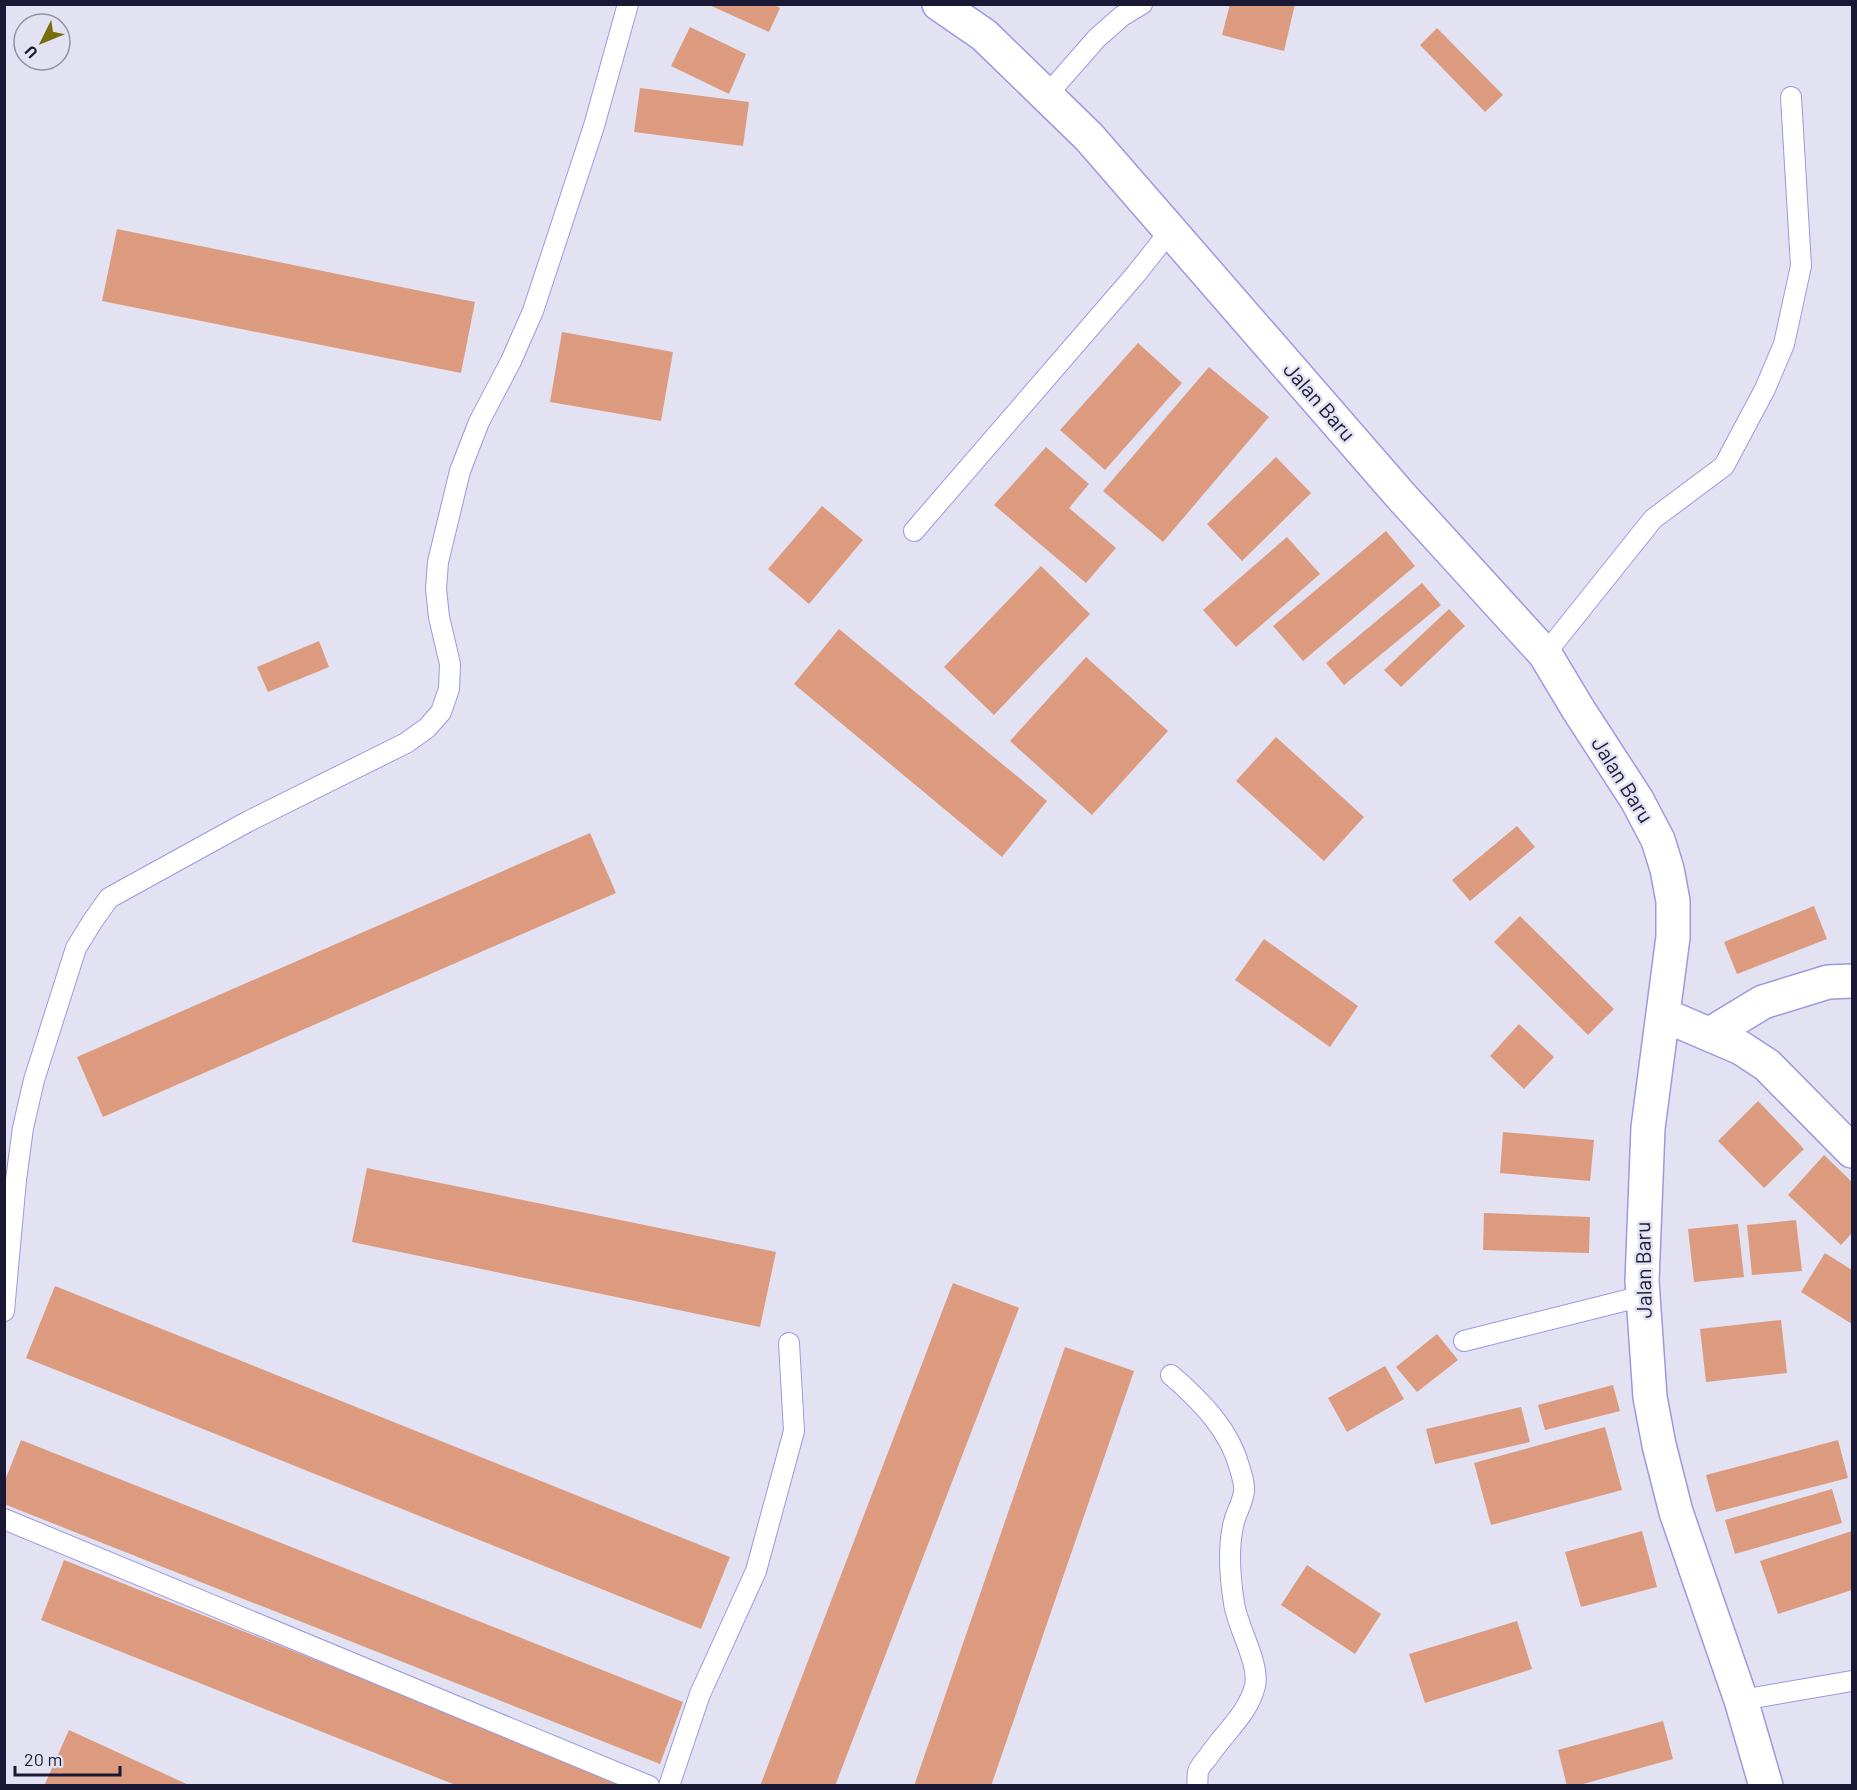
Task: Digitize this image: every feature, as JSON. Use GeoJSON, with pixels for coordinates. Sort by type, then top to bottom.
{"type":"FeatureCollection","features":[{"type":"Feature","properties":{"kind":"street","name":"Jalan Baru"},"geometry":{"type":"LineString","coordinates":[[939,4],[984,35],[1089,137],[1401,496],[1545,654],[1637,800],[1658,840],[1668,869],[1673,901],[1673,937],[1648,1128],[1644,1196],[1643,1296],[1650,1397],[1659,1445],[1676,1512],[1741,1701],[1766,1785]]}},
{"type":"Feature","properties":{"kind":"street"},"geometry":{"type":"LineString","coordinates":[[1710,1034],[1763,1002],[1828,982],[1852,981]]}},
{"type":"Feature","properties":{"kind":"street"},"geometry":{"type":"LineString","coordinates":[[1664,1015],[1742,1048],[1767,1065],[1852,1151]]}},
{"type":"Feature","properties":{"kind":"lane"},"geometry":{"type":"LineString","coordinates":[[4,1311],[23,1128],[34,1080],[76,948],[92,922],[110,898],[247,822],[406,743],[427,728],[441,712],[449,690],[450,664],[439,617],[436,589],[438,562],[457,481],[479,422],[511,361],[533,311],[594,126],[628,4]]}},
{"type":"Feature","properties":{"kind":"lane"},"geometry":{"type":"LineString","coordinates":[[1047,95],[1097,38],[1122,16],[1142,4]]}},
{"type":"Feature","properties":{"kind":"lane"},"geometry":{"type":"LineString","coordinates":[[1545,654],[1653,519],[1724,466],[1765,389],[1784,344],[1801,266],[1791,97]]}},
{"type":"Feature","properties":{"kind":"lane"},"geometry":{"type":"LineString","coordinates":[[914,531],[1136,274],[1170,231]]}},
{"type":"Feature","properties":{"kind":"lane"},"geometry":{"type":"LineString","coordinates":[[1464,1341],[1643,1296]]}},
{"type":"Feature","properties":{"kind":"lane"},"geometry":{"type":"LineString","coordinates":[[669,1785],[699,1694],[756,1571],[792,1442],[794,1431],[789,1343]]}},
{"type":"Feature","properties":{"kind":"lane"},"geometry":{"type":"LineString","coordinates":[[1171,1375],[1189,1390],[1213,1416],[1225,1434],[1237,1457],[1244,1490],[1233,1525],[1232,1588],[1235,1609],[1255,1667],[1256,1682],[1252,1697],[1244,1712],[1198,1771],[1197,1785]]}},
{"type":"Feature","properties":{"kind":"lane"},"geometry":{"type":"LineString","coordinates":[[4,1519],[649,1785]]}},
{"type":"Feature","properties":{"kind":"lane"},"geometry":{"type":"LineString","coordinates":[[1741,1701],[1852,1681]]}},
{"type":"Feature","properties":{"kind":"building"},"geometry":{"type":"Polygon","coordinates":[[[707,4],[773,4],[780,8],[769,32],[707,4]]]}},
{"type":"Feature","properties":{"kind":"building"},"geometry":{"type":"Polygon","coordinates":[[[1230,4],[1295,4],[1284,51],[1222,35],[1230,4]]]}},
{"type":"Feature","properties":{"kind":"building"},"geometry":{"type":"Polygon","coordinates":[[[690,27],[746,54],[729,94],[671,66],[690,27]]]}},
{"type":"Feature","properties":{"kind":"building"},"geometry":{"type":"Polygon","coordinates":[[[1437,28],[1503,95],[1485,112],[1420,45],[1437,28]]]}},
{"type":"Feature","properties":{"kind":"building"},"geometry":{"type":"Polygon","coordinates":[[[640,88],[749,102],[743,146],[634,132],[640,88]]]}},
{"type":"Feature","properties":{"kind":"building"},"geometry":{"type":"Polygon","coordinates":[[[117,229],[475,302],[461,373],[102,301],[117,229]]]}},
{"type":"Feature","properties":{"kind":"building"},"geometry":{"type":"Polygon","coordinates":[[[562,332],[673,352],[661,421],[550,402],[562,332]]]}},
{"type":"Feature","properties":{"kind":"building"},"geometry":{"type":"Polygon","coordinates":[[[1138,343],[1182,383],[1105,470],[1060,430],[1138,343]]]}},
{"type":"Feature","properties":{"kind":"building"},"geometry":{"type":"Polygon","coordinates":[[[1209,367],[1269,417],[1163,542],[1103,491],[1209,367]]]}},
{"type":"Feature","properties":{"kind":"building"},"geometry":{"type":"Polygon","coordinates":[[[1046,447],[1089,484],[1069,508],[1116,548],[1086,583],[994,505],[1046,447]]]}},
{"type":"Feature","properties":{"kind":"building"},"geometry":{"type":"Polygon","coordinates":[[[1276,457],[1311,493],[1242,561],[1207,524],[1276,457]]]}},
{"type":"Feature","properties":{"kind":"building"},"geometry":{"type":"Polygon","coordinates":[[[822,506],[863,540],[809,604],[768,569],[822,506]]]}},
{"type":"Feature","properties":{"kind":"building"},"geometry":{"type":"Polygon","coordinates":[[[1386,531],[1415,566],[1303,661],[1273,626],[1386,531]]]}},
{"type":"Feature","properties":{"kind":"building"},"geometry":{"type":"Polygon","coordinates":[[[1287,537],[1320,574],[1236,647],[1203,610],[1287,537]]]}},
{"type":"Feature","properties":{"kind":"building"},"geometry":{"type":"Polygon","coordinates":[[[1041,566],[1090,614],[994,715],[944,667],[1041,566]]]}},
{"type":"Feature","properties":{"kind":"building"},"geometry":{"type":"Polygon","coordinates":[[[1422,583],[1441,605],[1344,685],[1326,663],[1422,583]]]}},
{"type":"Feature","properties":{"kind":"building"},"geometry":{"type":"Polygon","coordinates":[[[1449,609],[1465,626],[1401,687],[1384,670],[1449,609]]]}},
{"type":"Feature","properties":{"kind":"building"},"geometry":{"type":"Polygon","coordinates":[[[839,629],[1047,801],[1002,857],[794,684],[839,629]]]}},
{"type":"Feature","properties":{"kind":"building"},"geometry":{"type":"Polygon","coordinates":[[[319,641],[329,667],[268,692],[257,667],[319,641]]]}},
{"type":"Feature","properties":{"kind":"building"},"geometry":{"type":"Polygon","coordinates":[[[1086,657],[1168,731],[1092,815],[1010,741],[1086,657]]]}},
{"type":"Feature","properties":{"kind":"building"},"geometry":{"type":"Polygon","coordinates":[[[1276,737],[1364,817],[1324,861],[1236,781],[1276,737]]]}},
{"type":"Feature","properties":{"kind":"building"},"geometry":{"type":"Polygon","coordinates":[[[1517,826],[1535,847],[1470,901],[1452,880],[1517,826]]]}},
{"type":"Feature","properties":{"kind":"building"},"geometry":{"type":"Polygon","coordinates":[[[590,833],[616,893],[103,1117],[77,1057],[590,833]]]}},
{"type":"Feature","properties":{"kind":"building"},"geometry":{"type":"Polygon","coordinates":[[[1814,906],[1827,939],[1737,974],[1724,942],[1814,906]]]}},
{"type":"Feature","properties":{"kind":"building"},"geometry":{"type":"Polygon","coordinates":[[[1520,916],[1614,1009],[1588,1035],[1494,942],[1520,916]]]}},
{"type":"Feature","properties":{"kind":"building"},"geometry":{"type":"Polygon","coordinates":[[[1264,939],[1358,1006],[1330,1047],[1235,980],[1264,939]]]}},
{"type":"Feature","properties":{"kind":"building"},"geometry":{"type":"Polygon","coordinates":[[[1519,1024],[1554,1057],[1524,1089],[1490,1056],[1519,1024]]]}},
{"type":"Feature","properties":{"kind":"building"},"geometry":{"type":"Polygon","coordinates":[[[1758,1101],[1804,1149],[1764,1188],[1718,1141],[1758,1101]]]}},
{"type":"Feature","properties":{"kind":"building"},"geometry":{"type":"Polygon","coordinates":[[[1503,1132],[1594,1140],[1590,1181],[1500,1173],[1503,1132]]]}},
{"type":"Feature","properties":{"kind":"building"},"geometry":{"type":"Polygon","coordinates":[[[1824,1155],[1852,1182],[1852,1233],[1841,1245],[1788,1195],[1824,1155]]]}},
{"type":"Feature","properties":{"kind":"building"},"geometry":{"type":"Polygon","coordinates":[[[367,1168],[776,1252],[760,1327],[352,1242],[367,1168]]]}},
{"type":"Feature","properties":{"kind":"building"},"geometry":{"type":"Polygon","coordinates":[[[1484,1213],[1590,1217],[1589,1253],[1483,1250],[1484,1213]]]}},
{"type":"Feature","properties":{"kind":"building"},"geometry":{"type":"Polygon","coordinates":[[[1796,1220],[1802,1271],[1752,1275],[1747,1225],[1796,1220]]]}},
{"type":"Feature","properties":{"kind":"building"},"geometry":{"type":"Polygon","coordinates":[[[1738,1224],[1744,1277],[1694,1282],[1688,1229],[1738,1224]]]}},
{"type":"Feature","properties":{"kind":"building"},"geometry":{"type":"Polygon","coordinates":[[[1825,1253],[1852,1270],[1852,1324],[1801,1292],[1825,1253]]]}},
{"type":"Feature","properties":{"kind":"building"},"geometry":{"type":"Polygon","coordinates":[[[953,1283],[1019,1308],[835,1786],[760,1786],[953,1283]]]}},
{"type":"Feature","properties":{"kind":"building"},"geometry":{"type":"Polygon","coordinates":[[[55,1286],[730,1557],[701,1629],[26,1358],[55,1286]]]}},
{"type":"Feature","properties":{"kind":"building"},"geometry":{"type":"Polygon","coordinates":[[[1781,1320],[1787,1373],[1706,1382],[1700,1329],[1781,1320]]]}},
{"type":"Feature","properties":{"kind":"building"},"geometry":{"type":"Polygon","coordinates":[[[1437,1334],[1458,1360],[1417,1392],[1396,1367],[1437,1334]]]}},
{"type":"Feature","properties":{"kind":"building"},"geometry":{"type":"Polygon","coordinates":[[[1065,1347],[1134,1371],[991,1786],[914,1786],[1065,1347]]]}},
{"type":"Feature","properties":{"kind":"building"},"geometry":{"type":"Polygon","coordinates":[[[1385,1366],[1404,1399],[1347,1432],[1328,1398],[1385,1366]]]}},
{"type":"Feature","properties":{"kind":"building"},"geometry":{"type":"Polygon","coordinates":[[[1613,1385],[1620,1411],[1545,1430],[1538,1405],[1613,1385]]]}},
{"type":"Feature","properties":{"kind":"building"},"geometry":{"type":"Polygon","coordinates":[[[1521,1407],[1530,1442],[1435,1464],[1426,1429],[1521,1407]]]}},
{"type":"Feature","properties":{"kind":"building"},"geometry":{"type":"Polygon","coordinates":[[[1605,1427],[1622,1490],[1491,1525],[1474,1463],[1605,1427]]]}},
{"type":"Feature","properties":{"kind":"building"},"geometry":{"type":"Polygon","coordinates":[[[21,1440],[683,1702],[660,1764],[4,1504],[4,1483],[21,1440]]]}},
{"type":"Feature","properties":{"kind":"building"},"geometry":{"type":"Polygon","coordinates":[[[1838,1440],[1848,1478],[1716,1512],[1706,1475],[1838,1440]]]}},
{"type":"Feature","properties":{"kind":"building"},"geometry":{"type":"Polygon","coordinates":[[[1832,1489],[1842,1523],[1735,1554],[1725,1520],[1832,1489]]]}},
{"type":"Feature","properties":{"kind":"building"},"geometry":{"type":"Polygon","coordinates":[[[1642,1531],[1657,1587],[1581,1607],[1565,1552],[1642,1531]]]}},
{"type":"Feature","properties":{"kind":"building"},"geometry":{"type":"Polygon","coordinates":[[[1852,1531],[1852,1590],[1778,1614],[1760,1561],[1852,1531]]]}},
{"type":"Feature","properties":{"kind":"building"},"geometry":{"type":"Polygon","coordinates":[[[64,1560],[633,1786],[458,1786],[41,1620],[64,1560]]]}},
{"type":"Feature","properties":{"kind":"building"},"geometry":{"type":"Polygon","coordinates":[[[1307,1565],[1381,1614],[1355,1654],[1281,1605],[1307,1565]]]}},
{"type":"Feature","properties":{"kind":"building"},"geometry":{"type":"Polygon","coordinates":[[[1517,1621],[1532,1669],[1425,1703],[1409,1654],[1517,1621]]]}},
{"type":"Feature","properties":{"kind":"building"},"geometry":{"type":"Polygon","coordinates":[[[1663,1721],[1673,1759],[1576,1786],[1567,1786],[1558,1750],[1663,1721]]]}},
{"type":"Feature","properties":{"kind":"building"},"geometry":{"type":"Polygon","coordinates":[[[69,1730],[191,1786],[44,1786],[69,1730]]]}}]}
